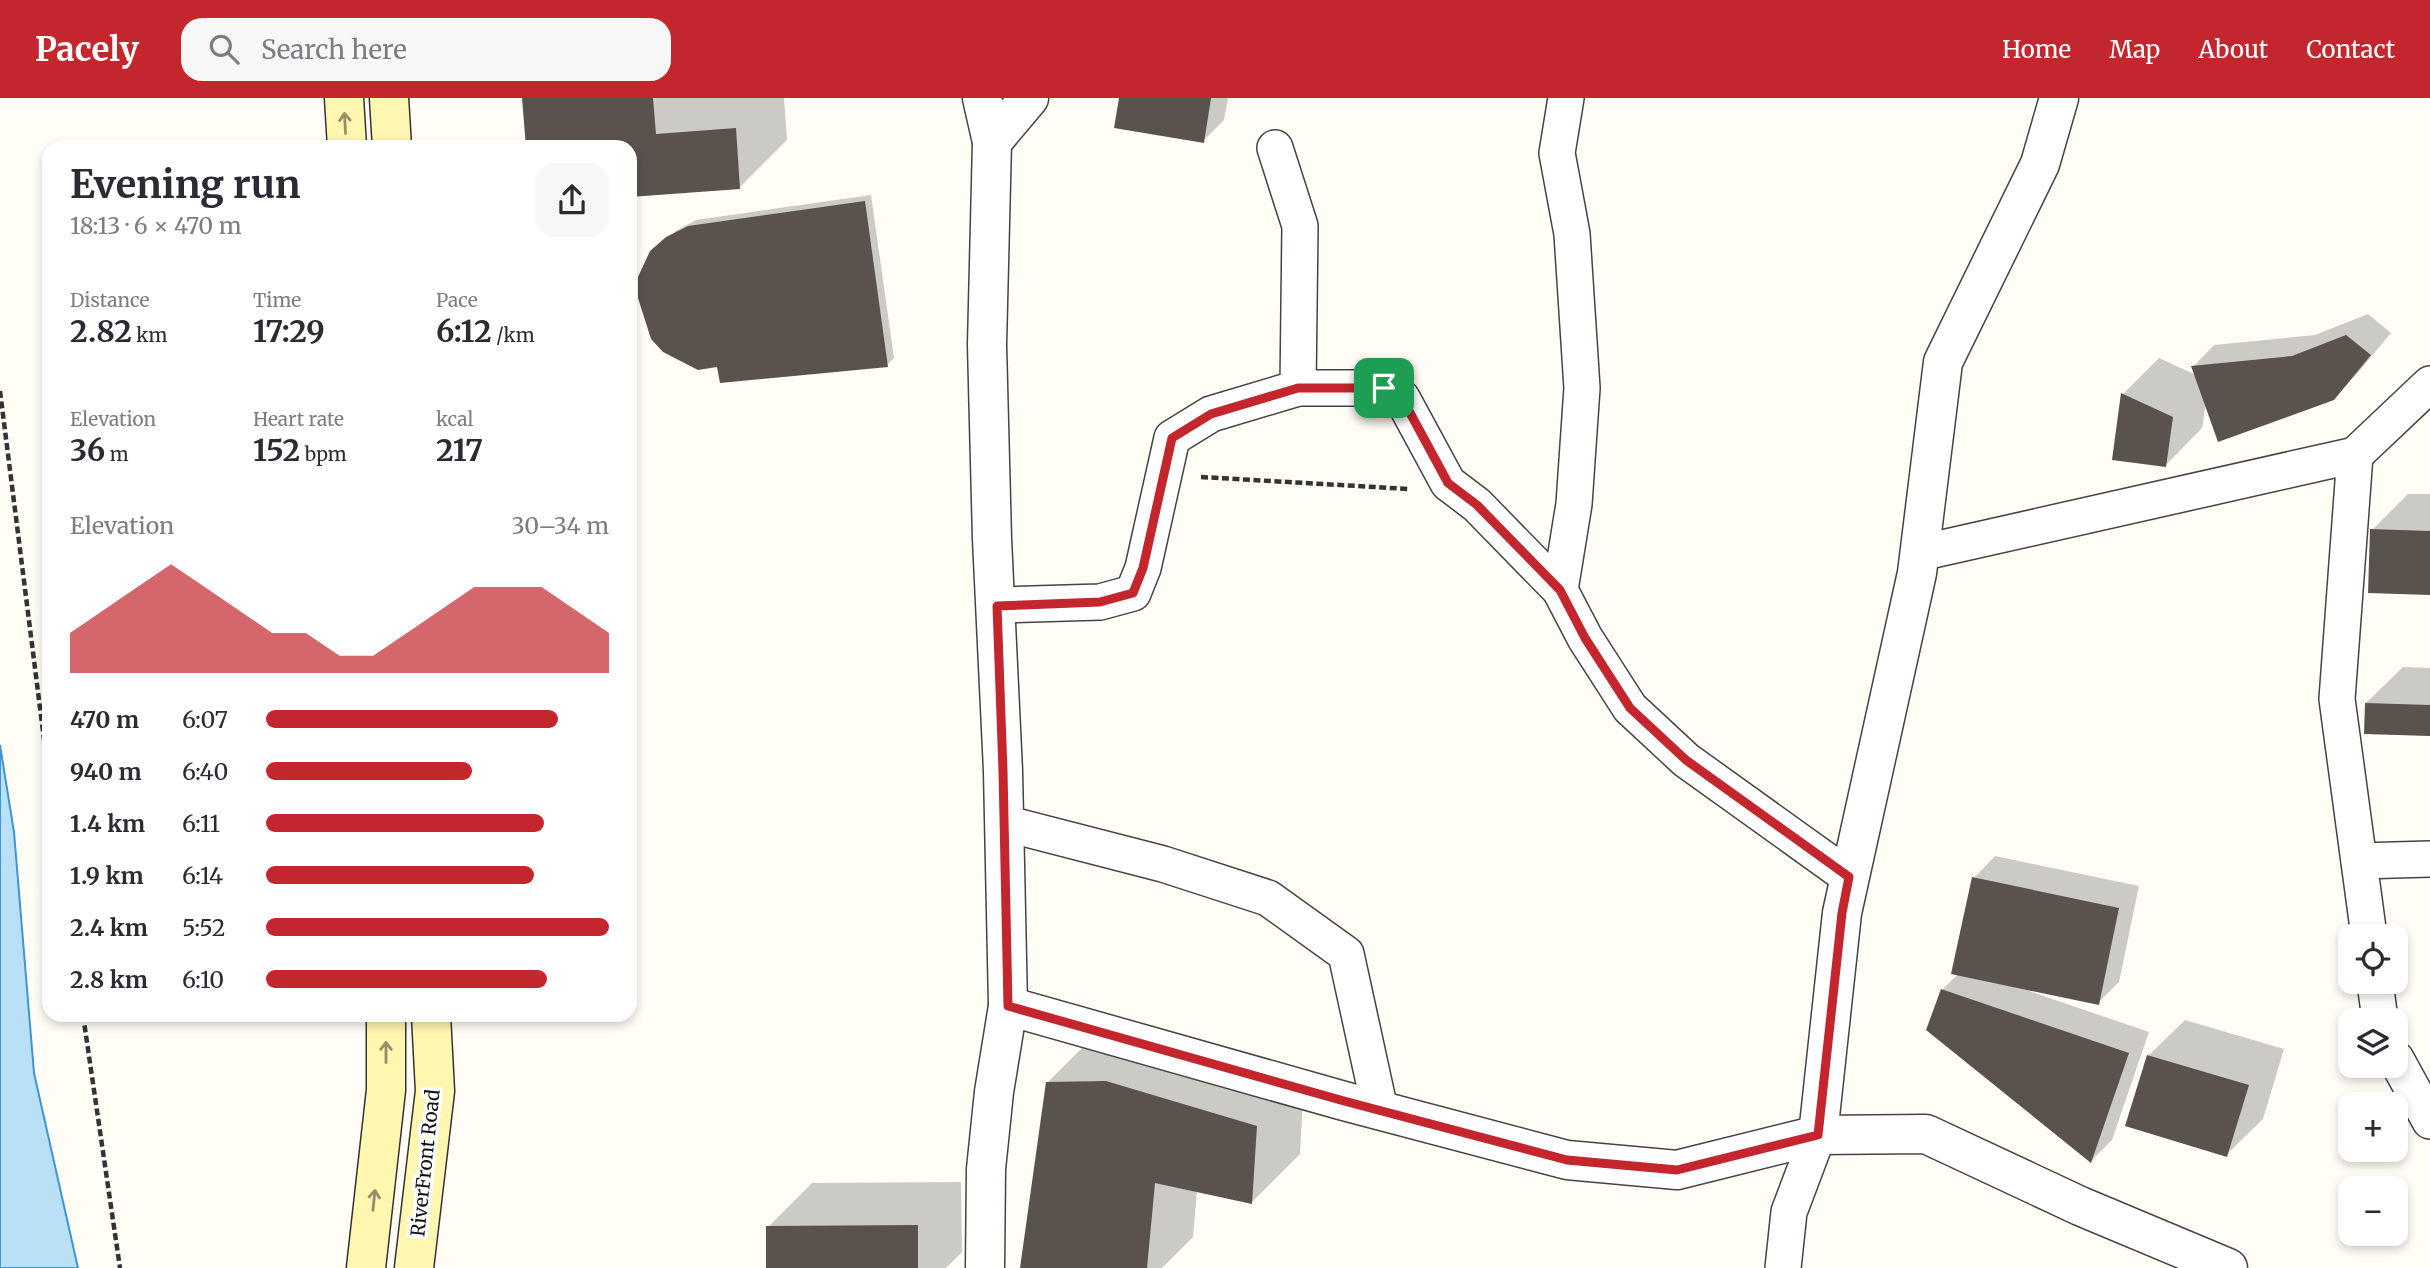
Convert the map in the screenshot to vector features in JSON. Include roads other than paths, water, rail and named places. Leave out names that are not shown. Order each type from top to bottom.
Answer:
[{"type":"main road","points":[[344,98],[347,140]]},
{"type":"main road","points":[[390,98],[392,140]]},
{"type":"main road","points":[[366,1268],[386,1090],[386,1022]]},
{"type":"main road","name":"RiverFront Road","points":[[414,1268],[435,1091],[431,1022]]},
{"type":"street","points":[[982,98],[992,142],[987,345],[1008,1006],[994,1092],[986,1169],[985,1268]]},
{"type":"street","points":[[992,142],[1028,98]]},
{"type":"street","points":[[1560,590],[1574,504],[1582,388],[1572,234],[1557,153],[1566,98]]},
{"type":"street","points":[[1783,1268],[1789,1212],[1818,1135],[1842,913],[1920,553],[1943,362],[2039,164],[2059,98]]},
{"type":"street","points":[[1275,148],[1300,226],[1298,388]]},
{"type":"street","points":[[1920,553],[2355,455],[2430,384]]},
{"type":"street","points":[[997,606],[1100,602],[1133,593],[1143,568],[1172,438],[1211,414],[1298,388],[1384,388],[1402,398],[1448,483],[1477,505],[1560,590],[1585,638],[1630,708],[1686,760],[1849,877]]},
{"type":"street","points":[[2355,455],[2337,699],[2367,924]]},
{"type":"street","points":[[1004,823],[1163,864],[1268,898],[1346,954],[1380,1110]]},
{"type":"street","points":[[2359,861],[2430,859]]},
{"type":"street","points":[[1008,1006],[1567,1160],[1677,1170],[1818,1135],[1926,1134],[2208,1264]]},
{"type":"street","points":[[2406,1078],[2430,1121]]},
{"type":"water","points":[[0,745],[14,832],[34,1073],[78,1268],[0,1268]]}]
